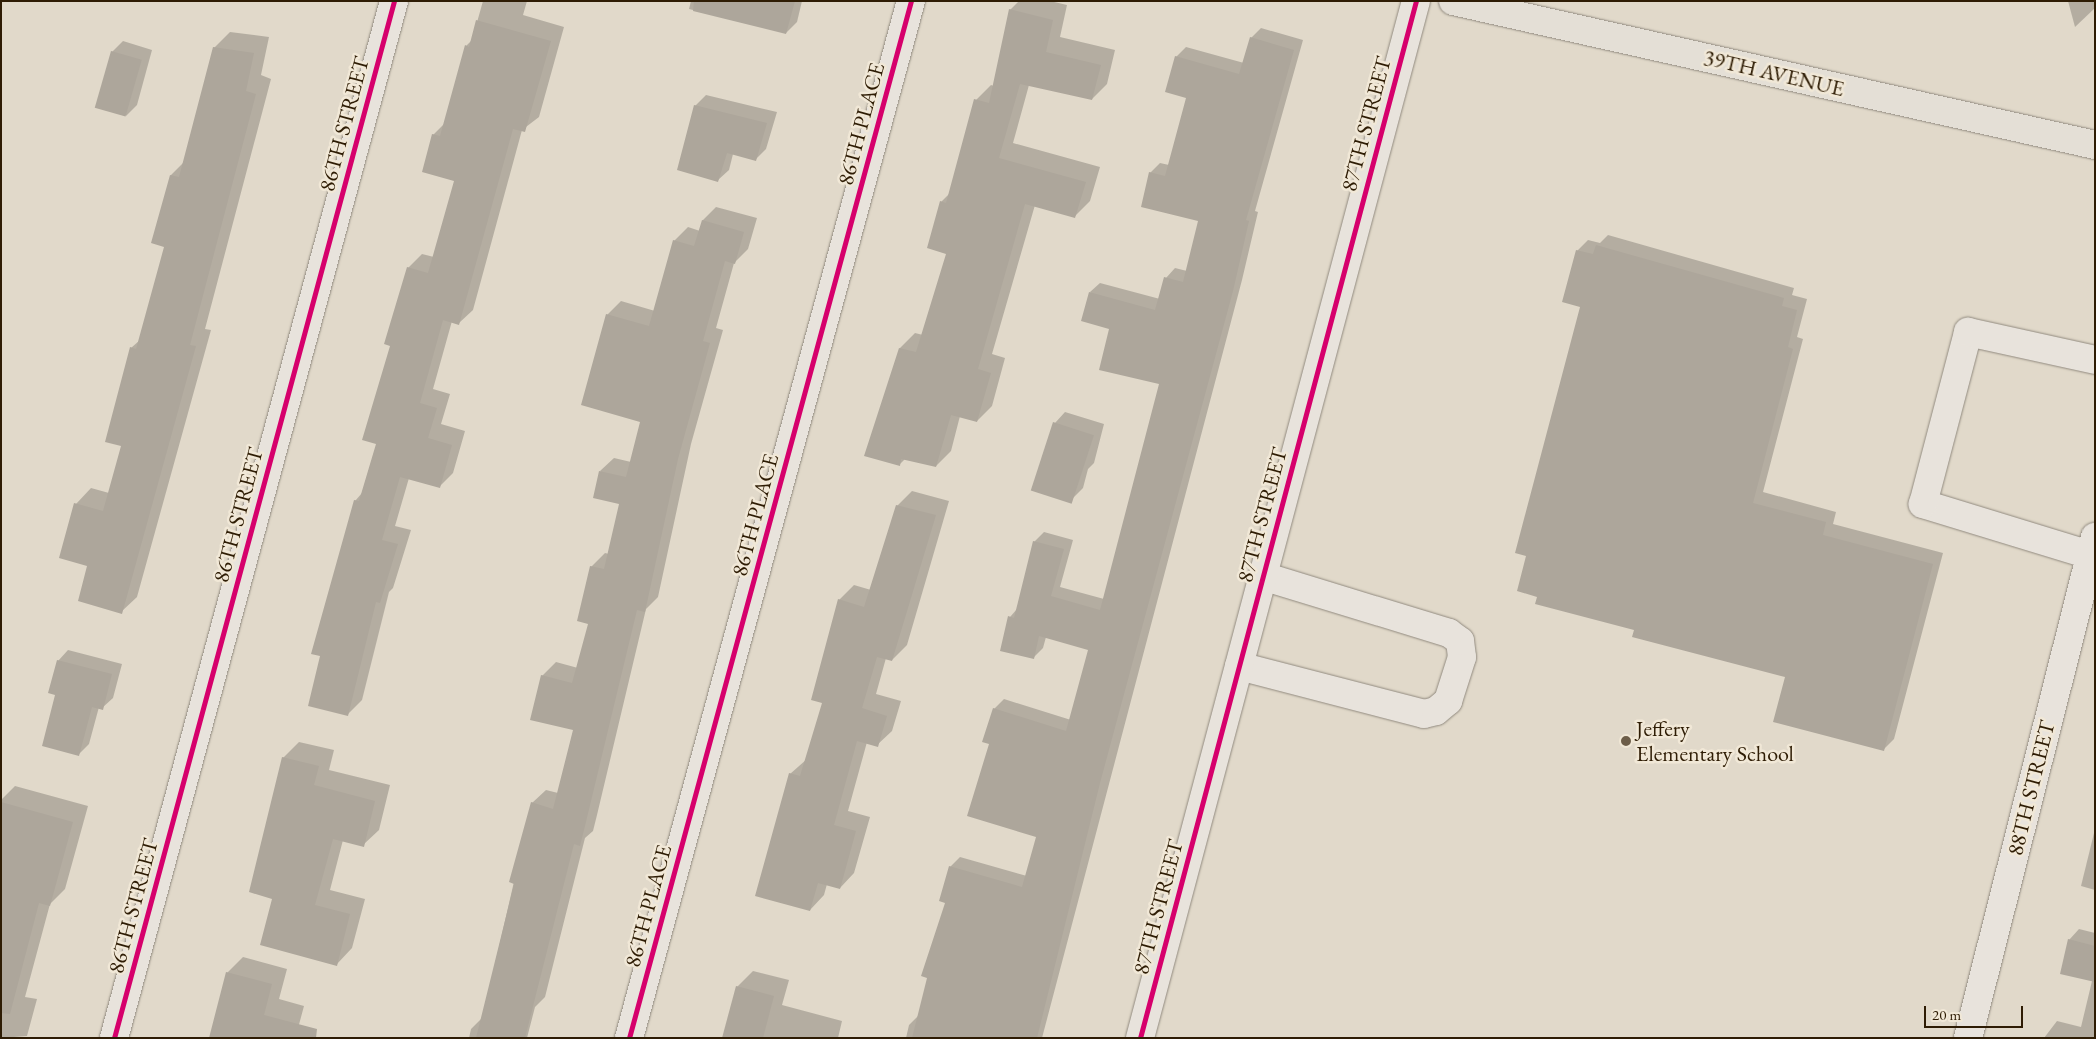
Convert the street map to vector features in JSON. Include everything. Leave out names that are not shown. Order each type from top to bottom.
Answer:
[{"type":"main road","name":"39TH AVENUE","points":[[1453,1],[2095,144]]},
{"type":"street","name":"86TH STREET","points":[[114,1038],[394,1]]},
{"type":"street","name":"86TH PLACE","points":[[629,1038],[911,1]]},
{"type":"street","name":"87TH STREET","points":[[1140,1038],[1416,1]]},
{"type":"street","points":[[2093,546],[1923,504],[1968,332],[2095,360]]},
{"type":"street","name":"88TH STREET","points":[[1968,1038],[2093,546]]},
{"type":"street","points":[[1239,666],[1424,714],[1436,711],[1448,701],[1462,657],[1460,641],[1449,632],[1263,576]]},
{"type":"building","points":[[694,1],[795,1],[786,34],[693,11]]},
{"type":"building","points":[[1009,9],[1053,20],[1046,52],[1101,65],[1092,100],[1020,84],[999,158],[1086,182],[1075,218],[1025,204],[978,369],[991,373],[977,422],[951,415],[936,467],[901,459],[900,466],[864,456],[899,348],[916,352],[946,254],[927,248],[940,201],[946,203],[974,99],[989,103]]},
{"type":"building","points":[[476,20],[551,41],[525,132],[513,129],[459,325],[443,320],[420,403],[437,408],[428,438],[452,445],[440,488],[400,477],[382,540],[398,544],[380,603],[376,602],[348,716],[308,706],[320,656],[311,654],[354,500],[359,501],[376,444],[362,440],[390,346],[384,344],[407,267],[428,273],[454,181],[422,172],[432,134],[440,136],[465,45],[469,47]]},
{"type":"building","points":[[1250,37],[1294,50],[1246,220],[1249,221],[1233,291],[1100,783],[1037,1038],[912,1038],[927,978],[921,976],[945,903],[939,901],[949,866],[1022,887],[1036,837],[967,816],[989,744],[982,742],[993,708],[1066,731],[1088,650],[1039,636],[1034,659],[1000,651],[1008,616],[1014,618],[1033,541],[1064,549],[1051,596],[1100,610],[1159,384],[1099,370],[1109,329],[1081,321],[1089,292],[1155,310],[1164,277],[1183,282],[1198,221],[1141,207],[1149,172],[1165,176],[1186,98],[1165,92],[1175,56],[1239,74]]},
{"type":"building","points":[[213,47],[254,53],[246,91],[256,94],[190,345],[196,346],[122,614],[78,601],[87,566],[59,558],[74,503],[103,511],[121,446],[105,442],[130,347],[136,349],[164,247],[151,243],[170,175],[179,177]]},
{"type":"building","points":[[111,51],[142,60],[125,117],[95,108]]},
{"type":"building","points":[[694,105],[767,123],[756,161],[727,153],[718,182],[677,170]]},
{"type":"building","points":[[702,220],[744,232],[735,264],[725,261],[703,341],[710,343],[678,459],[645,612],[637,610],[580,846],[574,844],[525,1038],[476,1038],[514,884],[509,882],[531,802],[553,809],[573,730],[530,720],[541,675],[572,683],[588,624],[577,621],[590,566],[604,569],[619,504],[593,498],[599,471],[626,477],[640,422],[581,405],[606,314],[649,326],[673,240],[694,246]]},
{"type":"building","points":[[1596,245],[1784,298],[1782,306],[1797,310],[1788,347],[1793,349],[1753,503],[1826,522],[1823,535],[1933,564],[1884,751],[1773,722],[1785,677],[1632,637],[1634,630],[1535,604],[1537,597],[1517,591],[1526,556],[1515,553],[1580,307],[1562,302],[1576,250],[1593,254]]},
{"type":"building","points":[[1053,422],[1094,435],[1072,504],[1031,490]]},
{"type":"building","points":[[896,505],[936,515],[892,661],[877,657],[862,708],[887,716],[878,747],[857,741],[834,825],[856,831],[840,889],[818,883],[810,911],[755,896],[789,773],[800,776],[822,703],[811,700],[838,599],[864,607]]},
{"type":"building","points":[[57,660],[112,674],[103,710],[92,707],[79,756],[42,746],[55,695],[48,693]]},
{"type":"building","points":[[282,757],[319,766],[314,785],[375,801],[364,847],[333,839],[315,905],[350,914],[337,966],[260,945],[272,899],[249,892]]},
{"type":"building","points":[[1,802],[73,822],[50,906],[39,903],[10,1014],[1,1013]]},
{"type":"building","points":[[2068,939],[2095,946],[2095,982],[2060,974]]},
{"type":"building","points":[[226,972],[272,984],[264,1015],[317,1029],[316,1038],[209,1038]]},
{"type":"building","points":[[736,986],[774,996],[763,1038],[722,1038]]},
{"type":"cycle path","points":[[114,1038],[394,1]]},
{"type":"cycle path","points":[[629,1038],[911,1]]},
{"type":"cycle path","points":[[1140,1038],[1416,1]]},
{"type":"place","name":"Jeffery Elementary School","points":[[1626,741]]}]
